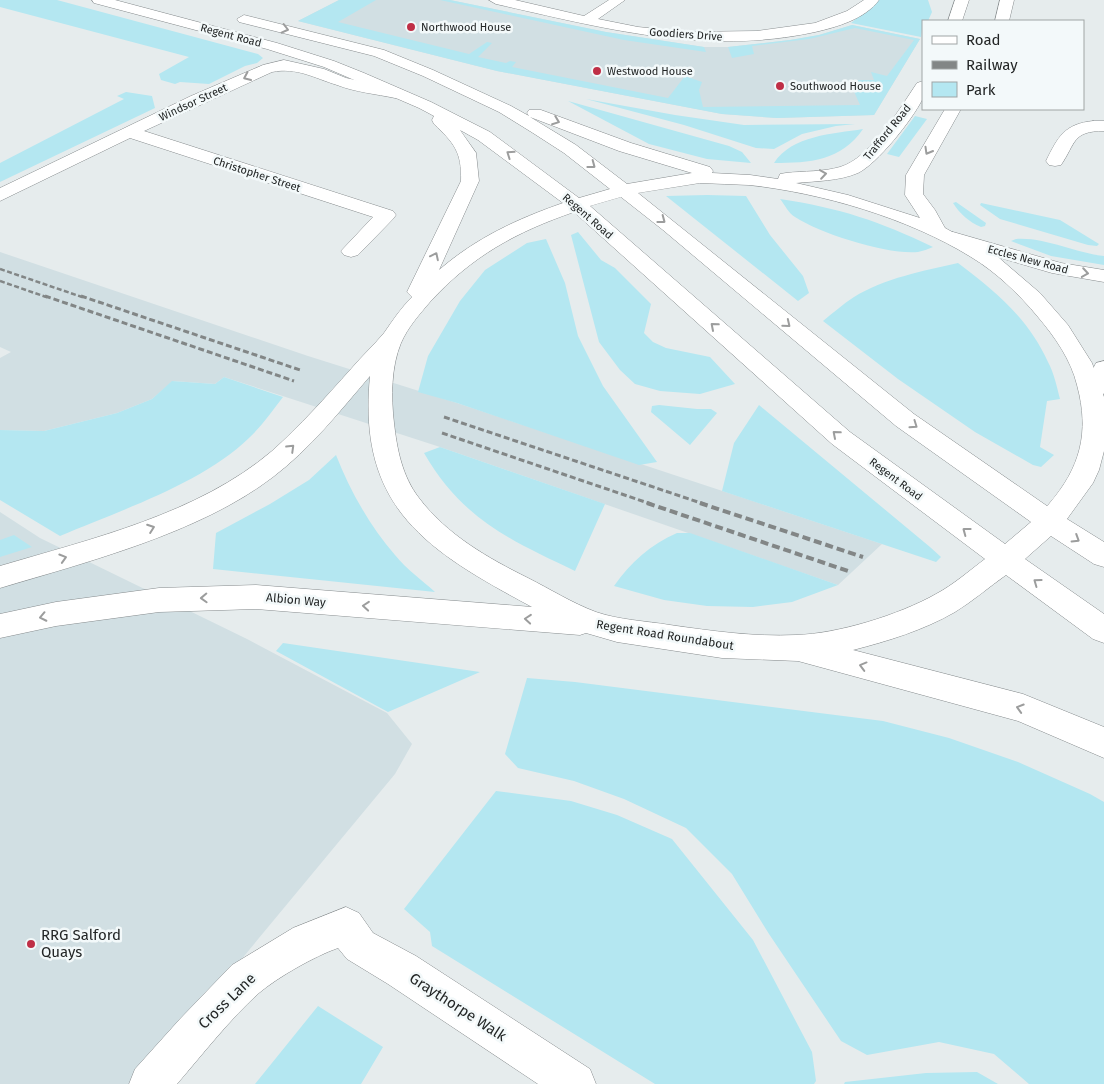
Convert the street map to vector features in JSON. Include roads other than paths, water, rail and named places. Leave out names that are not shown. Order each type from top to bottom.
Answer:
[{"type":"main road","points":[[139,0],[157,7],[257,32],[272,46]]},
{"type":"main road","name":"Goodiers Drive","points":[[496,0],[631,29],[685,36],[754,36],[791,32],[826,24],[851,15],[872,0]]},
{"type":"main road","points":[[587,20],[618,0]]},
{"type":"main road","points":[[955,20],[962,0]]},
{"type":"main road","points":[[1002,20],[1007,0]]},
{"type":"main road","name":"Regent Road","points":[[111,1],[272,46],[328,64],[425,105],[484,136],[531,168],[577,205],[841,438],[1104,630]]},
{"type":"main road","name":"Regent Road","points":[[227,14],[379,53],[428,72],[505,108],[540,129],[570,149],[670,226],[743,288],[906,420],[1049,521],[1104,556]]},
{"type":"main road","name":"Windsor Street","points":[[0,194],[197,99],[268,68],[284,65],[319,72],[342,82],[395,93]]},
{"type":"main road","points":[[428,72],[625,147],[686,167],[749,180]]},
{"type":"main road","name":"Trafford Road","points":[[749,180],[825,175],[853,169],[870,157],[922,87]]},
{"type":"main road","points":[[406,316],[467,190],[471,168],[464,143],[425,105]]},
{"type":"main road","points":[[945,235],[914,196],[915,175],[952,110]]},
{"type":"main road","points":[[1055,160],[1067,136],[1072,132],[1088,126],[1104,126]]},
{"type":"main road","name":"Christopher Street","points":[[128,132],[386,215],[352,251]]},
{"type":"main road","name":"Regent Road Roundabout","points":[[700,178],[749,180],[828,196],[871,207],[945,235],[1002,269],[1042,306],[1079,358],[1098,410],[1087,469],[1079,487],[1049,521],[1006,560],[944,604],[883,630],[798,648],[723,646],[594,624],[480,568],[438,537],[415,513],[398,489],[387,463],[381,438],[380,382],[392,337],[406,316],[447,272],[493,239],[524,224],[623,191],[648,183],[700,178]]},
{"type":"main road","name":"Eccles New Road","points":[[945,235],[1059,269],[1104,276]]},
{"type":"main road","points":[[0,577],[105,545],[193,513],[250,481],[280,458],[301,438],[392,337]]},
{"type":"main road","points":[[1098,410],[1104,368]]},
{"type":"main road","name":"Albion Way","points":[[0,626],[56,614],[159,600],[256,597],[594,624]]},
{"type":"main road","points":[[798,648],[1023,708],[1104,743]]},
{"type":"main road","name":"Cross Lane","points":[[150,1084],[194,1033],[246,979],[306,941],[346,926]]},
{"type":"main road","name":"Graythorpe Walk","points":[[346,926],[360,946],[402,970],[575,1084]]},
{"type":"railway","points":[[0,269],[85,298]]},
{"type":"railway","points":[[0,281],[49,298]]},
{"type":"railway","points":[[45,296],[294,381]]},
{"type":"railway","points":[[81,296],[300,370]]},
{"type":"railway","points":[[444,417],[704,504]]},
{"type":"railway","points":[[442,433],[651,504]]},
{"type":"railway","points":[[647,503],[848,571]]},
{"type":"railway","points":[[700,503],[863,557]]},
{"type":"place","name":"Northwood House","points":[[411,27]]},
{"type":"place","name":"Westwood House","points":[[597,71]]},
{"type":"place","name":"Southwood House","points":[[780,86]]},
{"type":"place","name":"RRG Salford Quays","points":[[31,944]]}]
